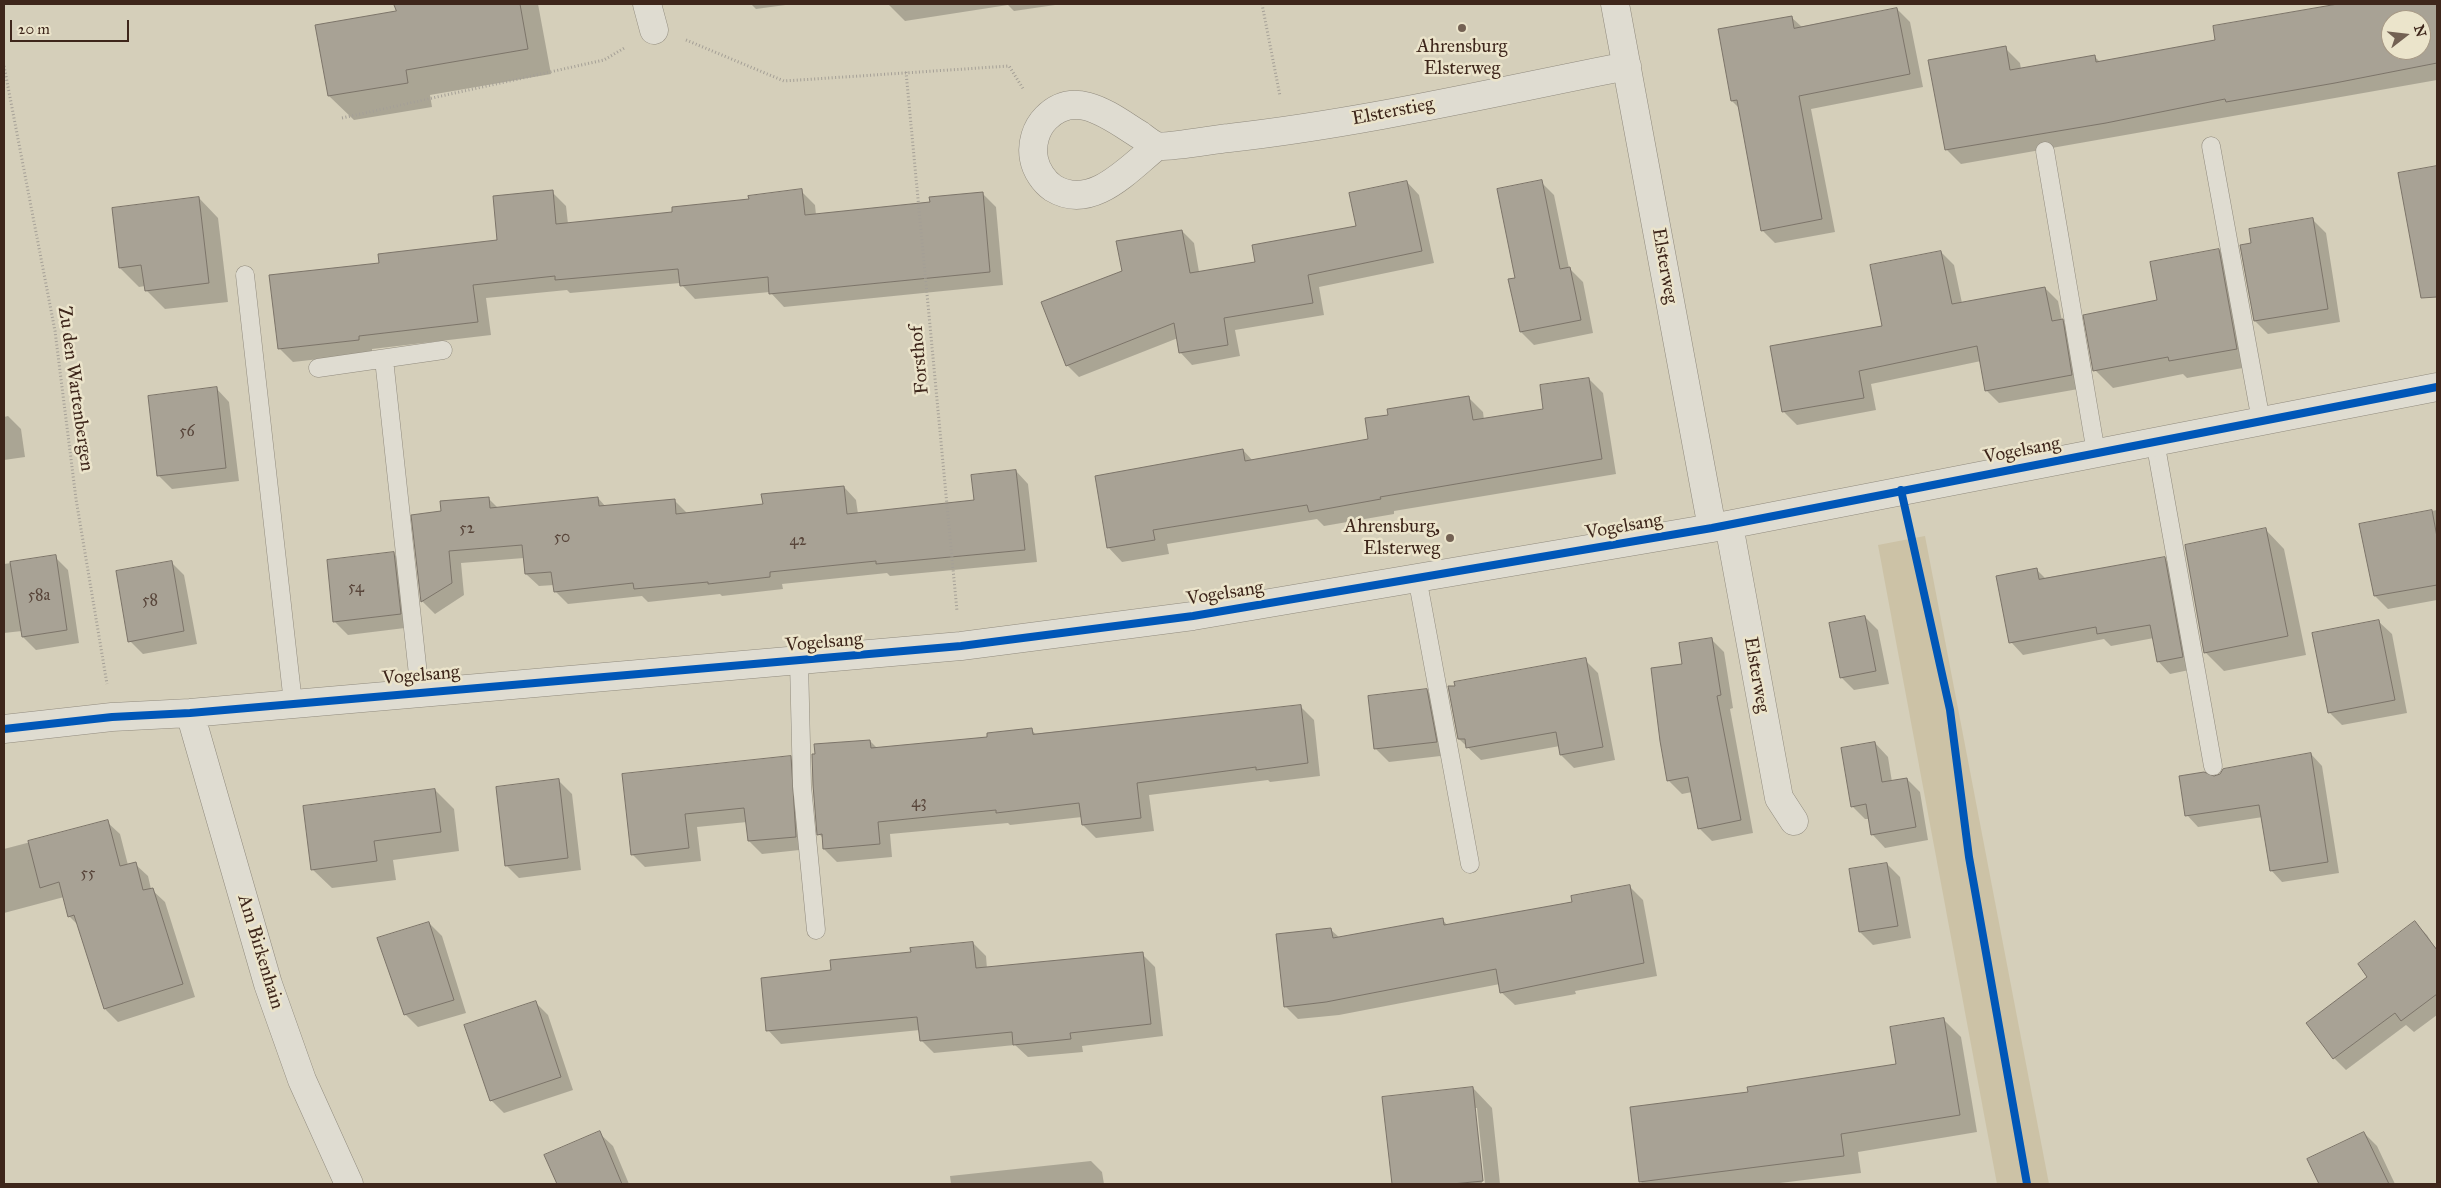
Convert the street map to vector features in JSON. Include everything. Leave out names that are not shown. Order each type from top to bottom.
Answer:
[{"type":"street","points":[[647,4],[654,30]]},
{"type":"street","name":"Elsterweg","points":[[1616,4],[1721,527],[1779,798],[1794,821]]},
{"type":"street","name":"Elsterstieg","points":[[1157,146],[1286,131],[1627,66]]},
{"type":"street","points":[[1067,106],[1093,106],[1157,146],[1101,190],[1086,195],[1062,193],[1051,186],[1037,170],[1033,147],[1040,125],[1047,116],[1067,106]]},
{"type":"street","name":"Vogelsang","points":[[4,729],[112,717],[190,713],[420,692],[800,662],[961,646],[1193,616],[1721,527],[2437,386]]},
{"type":"street","name":"Am Birkenhain","points":[[190,713],[268,984],[302,1080],[349,1184]]},
{"type":"lane","points":[[2211,146],[2261,421]]},
{"type":"lane","points":[[2045,151],[2096,453]]},
{"type":"lane","points":[[246,275],[293,703]]},
{"type":"lane","points":[[318,368],[443,350]]},
{"type":"lane","points":[[384,359],[420,692]]},
{"type":"lane","points":[[2155,441],[2213,766]]},
{"type":"lane","points":[[1417,577],[1470,864]]},
{"type":"lane","points":[[800,662],[802,786],[816,930]]},
{"type":"path","points":[[1262,4],[1286,131]]},
{"type":"path","points":[[342,118],[604,60],[654,30],[706,47],[784,81],[1010,66],[1025,92],[1040,125]]},
{"type":"shaded area","points":[[1925,536],[2049,1184],[1997,1184],[1878,545]]},
{"type":"building","points":[[394,4],[520,4],[528,49],[406,70],[408,83],[328,96],[315,25],[396,11]]},
{"type":"building","points":[[2338,4],[2437,4],[2437,63],[2335,83],[2226,102],[2225,99],[2106,123],[1945,150],[1928,60],[2006,46],[2010,70],[2095,55],[2096,62],[2215,40],[2213,26]]},
{"type":"building","points":[[1897,8],[1910,74],[1799,96],[1822,219],[1761,231],[1737,100],[1731,101],[1718,29],[1792,16],[1794,28]]},
{"type":"building","points":[[2437,166],[2437,297],[2421,298],[2398,173]]},
{"type":"building","points":[[1542,180],[1560,269],[1570,267],[1581,320],[1520,332],[1508,279],[1515,278],[1497,189]]},
{"type":"building","points":[[1407,181],[1422,251],[1308,275],[1313,303],[1224,318],[1228,345],[1179,353],[1174,323],[1066,366],[1041,302],[1122,271],[1116,241],[1182,230],[1190,273],[1255,262],[1252,245],[1356,226],[1349,193]]},
{"type":"building","points":[[802,189],[805,215],[930,202],[929,197],[983,192],[990,272],[769,294],[768,277],[680,286],[678,269],[555,280],[555,276],[473,285],[478,322],[359,336],[359,340],[278,349],[269,275],[379,263],[378,254],[497,240],[493,196],[553,190],[556,224],[672,212],[672,207],[749,199],[748,196]]},
{"type":"building","points":[[199,197],[209,283],[145,291],[141,265],[119,268],[112,208]]},
{"type":"building","points":[[2313,218],[2328,309],[2254,321],[2240,245],[2251,243],[2249,229]]},
{"type":"building","points":[[2219,249],[2237,349],[2169,361],[2168,357],[2093,371],[2083,315],[2157,300],[2150,262]]},
{"type":"building","points":[[1941,251],[1952,304],[2045,287],[2052,321],[2063,319],[2072,375],[1985,391],[1977,346],[1859,371],[1864,398],[1782,412],[1770,346],[1882,326],[1870,265]]},
{"type":"building","points":[[1589,378],[1602,459],[1380,497],[1381,499],[1309,512],[1307,505],[1153,530],[1155,540],[1107,548],[1095,476],[1243,449],[1245,461],[1368,439],[1365,418],[1388,415],[1387,409],[1469,396],[1473,420],[1543,409],[1540,385]]},
{"type":"building","points":[[217,387],[226,468],[157,476],[148,396]]},
{"type":"building","points":[[1016,470],[1025,550],[876,564],[876,561],[770,572],[770,577],[708,584],[708,582],[634,589],[633,583],[554,592],[551,572],[525,574],[522,545],[449,551],[452,583],[421,602],[411,515],[441,511],[440,501],[489,497],[490,508],[598,497],[599,506],[675,499],[676,514],[763,504],[761,494],[844,486],[847,514],[974,500],[971,475]]},
{"type":"building","points":[[2432,510],[2437,537],[2437,585],[2374,596],[2359,524]]},
{"type":"building","points":[[2266,528],[2288,636],[2204,653],[2185,545]]},
{"type":"building","points":[[394,552],[401,614],[333,622],[327,560]]},
{"type":"building","points":[[56,555],[67,630],[22,637],[10,562]]},
{"type":"building","points":[[2165,557],[2183,657],[2157,662],[2150,625],[2097,634],[2096,627],[2009,643],[1996,576],[2037,568],[2039,579]]},
{"type":"building","points":[[172,561],[184,631],[128,642],[116,571]]},
{"type":"building","points":[[1865,616],[1876,671],[1840,678],[1829,623]]},
{"type":"building","points":[[2379,620],[2395,700],[2328,713],[2312,633]]},
{"type":"building","points":[[1712,638],[1721,695],[1717,696],[1741,820],[1698,829],[1688,777],[1667,781],[1651,668],[1682,664],[1679,643]]},
{"type":"building","points":[[1586,658],[1603,747],[1560,755],[1556,732],[1466,748],[1465,739],[1458,739],[1448,686],[1455,686],[1454,682]]},
{"type":"building","points":[[1427,689],[1437,742],[1374,749],[1368,696]]},
{"type":"building","points":[[1301,705],[1308,763],[1256,770],[1256,767],[1137,783],[1141,818],[1082,825],[1079,803],[996,813],[996,810],[878,822],[880,844],[823,849],[822,834],[817,835],[813,785],[812,754],[815,754],[814,744],[870,740],[871,748],[987,737],[987,733],[1032,728],[1033,734]]},
{"type":"building","points":[[1875,742],[1882,782],[1907,778],[1916,827],[1871,835],[1866,804],[1851,807],[1841,748]]},
{"type":"building","points":[[2311,753],[2328,862],[2270,871],[2259,805],[2185,816],[2179,776],[2204,772],[2214,776],[2220,774],[2223,769]]},
{"type":"building","points":[[791,756],[796,837],[748,841],[744,808],[685,814],[689,848],[631,855],[622,774]]},
{"type":"building","points":[[559,779],[568,858],[505,866],[496,787]]},
{"type":"building","points":[[435,789],[441,832],[374,841],[377,861],[311,870],[303,806]]},
{"type":"building","points":[[108,820],[120,866],[136,862],[143,890],[153,888],[183,984],[104,1009],[74,915],[68,917],[59,882],[40,888],[28,841]]},
{"type":"building","points":[[1887,863],[1898,926],[1859,932],[1849,869]]},
{"type":"building","points":[[1630,885],[1644,963],[1500,993],[1496,969],[1326,1002],[1284,1007],[1276,934],[1331,928],[1333,938],[1443,918],[1444,925],[1572,902],[1571,896]]},
{"type":"building","points":[[2415,921],[2437,950],[2437,994],[2401,1021],[2395,1013],[2333,1059],[2306,1023],[2367,977],[2358,964]]},
{"type":"building","points":[[429,922],[454,1000],[404,1015],[377,938]]},
{"type":"building","points":[[973,942],[976,968],[1143,952],[1151,1024],[1070,1033],[1071,1039],[1013,1045],[1012,1032],[920,1041],[917,1017],[766,1031],[761,978],[831,970],[830,960],[911,952],[910,948]]},
{"type":"building","points":[[536,1001],[561,1077],[490,1101],[464,1025]]},
{"type":"building","points":[[1944,1018],[1960,1115],[1841,1134],[1844,1156],[1639,1182],[1630,1107],[1748,1092],[1747,1087],[1896,1064],[1890,1027]]},
{"type":"building","points":[[1473,1087],[1483,1181],[1452,1184],[1392,1184],[1382,1097]]},
{"type":"building","points":[[600,1131],[622,1184],[557,1184],[544,1155]]},
{"type":"building","points":[[2364,1132],[2389,1184],[2319,1184],[2307,1159]]},
{"type":"cycle path","points":[[4,729],[112,717],[190,713],[961,646],[1193,616],[1712,528],[2437,387]]},
{"type":"cycle path","points":[[1901,490],[1950,710],[1969,857],[2027,1184]]},
{"type":"place","name":"Ahrensburg Elsterweg","points":[[1462,28]]},
{"type":"place","name":"Ahrensburg, Elsterweg","points":[[1450,538]]}]
